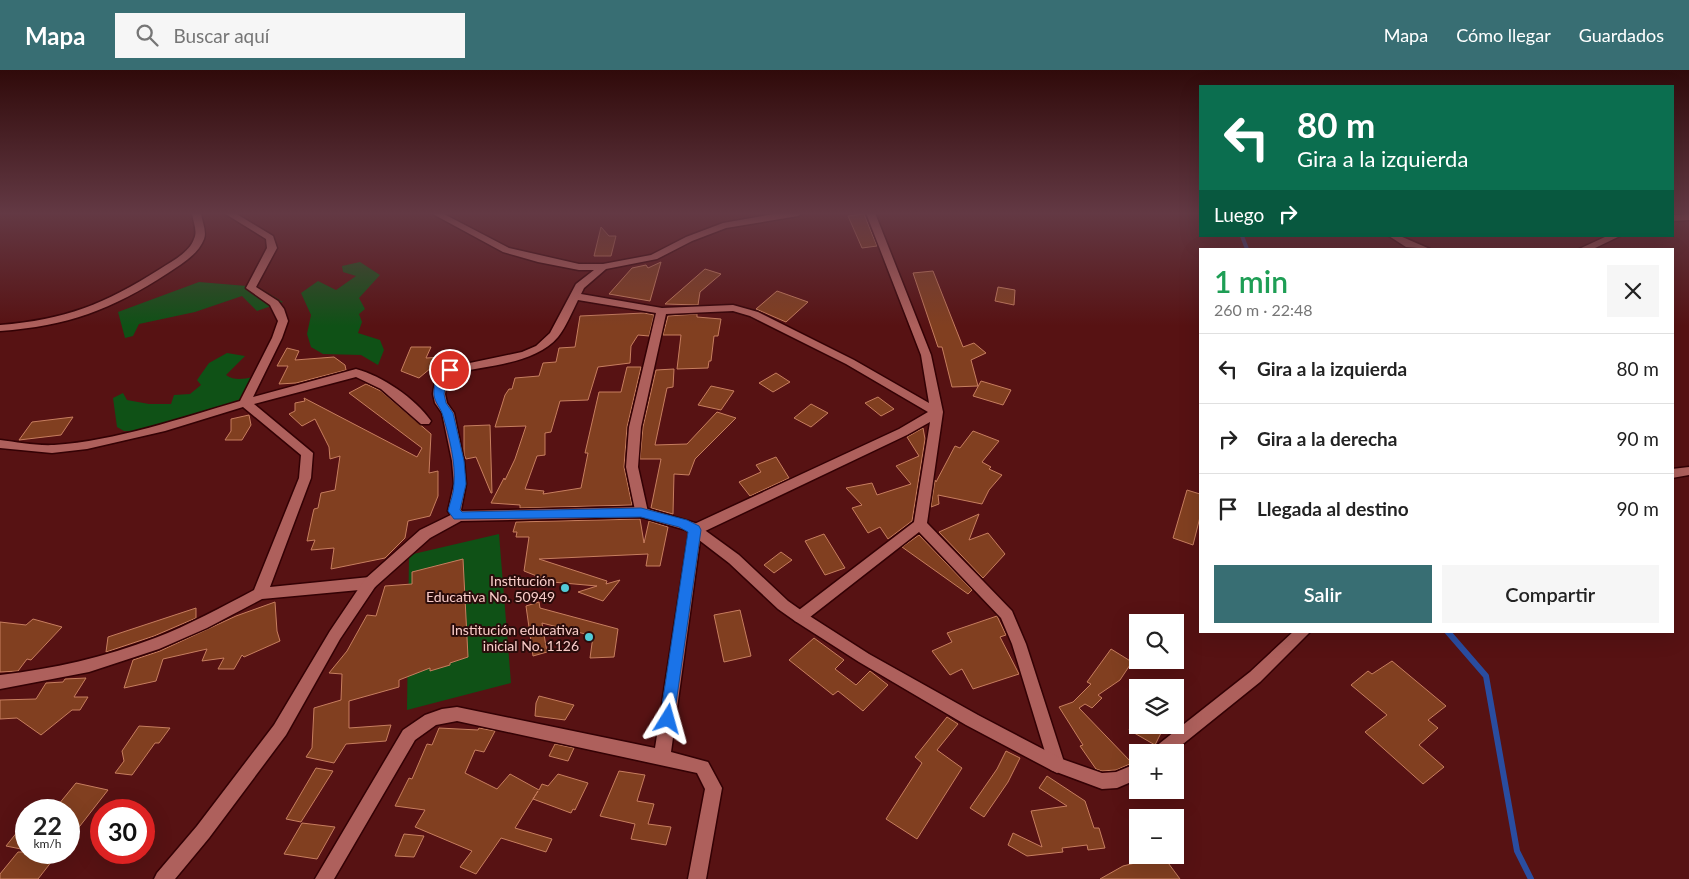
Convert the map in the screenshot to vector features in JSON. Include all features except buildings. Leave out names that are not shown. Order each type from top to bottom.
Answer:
[{"type":"street","points":[[0,328],[52,324],[107,306],[175,264],[190,251]]},
{"type":"street","points":[[245,403],[261,366],[277,338],[283,321],[279,309],[274,303],[251,288],[271,251]]},
{"type":"street","points":[[509,251],[579,267],[602,267],[654,257],[666,251]]},
{"type":"street","points":[[800,617],[920,524],[937,412],[926,355],[885,251]]},
{"type":"street","points":[[459,516],[454,511],[460,484],[458,461],[448,413],[441,403],[439,394],[440,381],[450,370],[524,355],[540,348],[554,334],[580,286],[602,267]]},
{"type":"street","points":[[574,296],[662,311],[733,308],[754,314],[850,362],[937,412]]},
{"type":"street","points":[[641,512],[632,466],[635,427],[662,311]]},
{"type":"street","points":[[0,444],[52,449],[87,445],[165,427],[356,373],[366,375],[390,391],[426,421]]},
{"type":"street","points":[[245,403],[307,453],[308,460],[305,478],[260,594]]},
{"type":"street","points":[[695,530],[903,432],[937,412]]},
{"type":"street","points":[[1674,474],[1689,471]]},
{"type":"street","points":[[163,879],[203,832],[280,730],[334,635],[370,583],[425,534],[459,516],[641,512],[682,523],[695,530],[734,559],[783,605],[800,617],[864,658],[972,720],[1057,765],[1102,780],[1117,780],[1129,775]]},
{"type":"street","points":[[920,524],[1007,615],[1020,644],[1057,765]]},
{"type":"street","points":[[662,757],[695,530]]},
{"type":"street","points":[[0,682],[89,666],[159,643],[202,624],[260,594],[370,583]]},
{"type":"street","points":[[1171,744],[1254,677],[1302,633]]},
{"type":"street","points":[[324,879],[410,735],[426,721],[442,715],[457,714],[702,767],[714,788],[697,879]]},
{"type":"green space","points":[[360,262],[380,275],[359,298],[365,309],[359,314],[362,322],[358,333],[380,340],[384,350],[378,365],[361,355],[323,354],[311,347],[307,334],[311,315],[301,293],[318,281],[336,290],[356,276],[343,272],[342,266]]},
{"type":"green space","points":[[199,282],[258,287],[283,302],[257,311],[242,296],[195,312],[139,324],[133,336],[125,338],[118,312]]},
{"type":"green space","points":[[227,353],[245,356],[226,375],[236,379],[253,377],[255,393],[228,405],[138,431],[124,431],[117,427],[113,398],[123,393],[127,400],[149,404],[171,404],[174,395],[190,394],[201,385],[197,380],[209,363]]},
{"type":"green space","points":[[499,534],[511,683],[407,710],[409,555]]},
{"type":"waterway","points":[[1449,633],[1486,676],[1517,851],[1531,879]]},
{"type":"place","name":"Institución Educativa No. 50949","points":[[565,588]]},
{"type":"place","name":"Institución educativa inicial No. 1126","points":[[589,637]]},
{"type":"route","points":[[450,370],[440,381],[439,394],[441,403],[448,413],[458,461],[460,484],[454,511],[459,516],[641,512],[682,523],[695,530],[668,719]]}]
